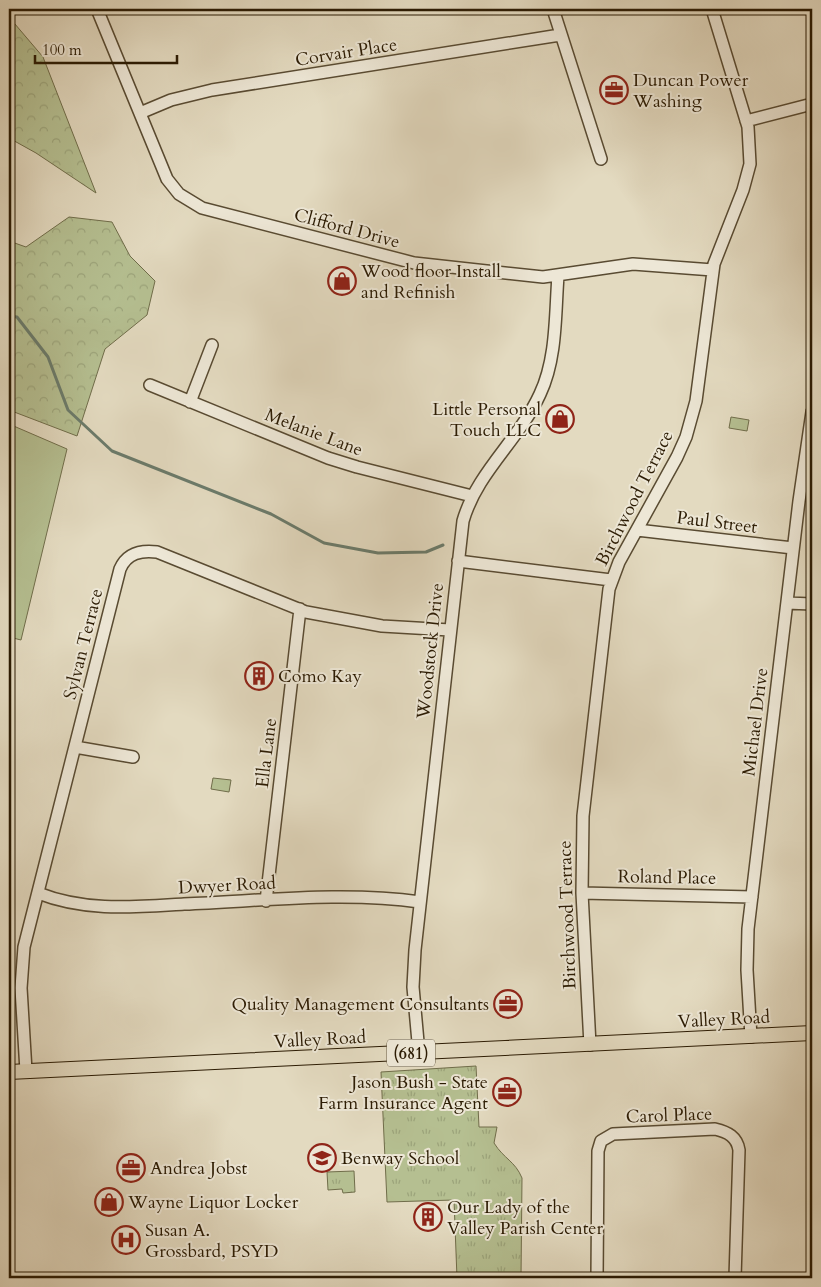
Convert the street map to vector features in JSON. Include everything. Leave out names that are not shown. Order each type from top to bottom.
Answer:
[{"type":"main road","name":"Valley Road","points":[[9,1072],[812,1033]]},
{"type":"street","name":"Clifford Drive","points":[[97,9],[171,185],[184,198],[202,208],[414,263],[543,277],[633,264],[713,270]]},
{"type":"street","points":[[552,9],[601,158]]},
{"type":"street","name":"Birchwood Terrace","points":[[590,1045],[582,893],[582,816],[611,580],[677,457],[691,422],[713,270],[720,246],[747,179],[751,148],[746,121],[712,9]]},
{"type":"street","name":"Corvair Place","points":[[140,113],[172,100],[212,90],[560,35]]},
{"type":"street","points":[[746,121],[812,104]]},
{"type":"street","name":"Woodstock Drive","points":[[419,1053],[413,968],[463,522],[472,496],[540,394],[550,365],[558,276]]},
{"type":"street","points":[[190,402],[212,345]]},
{"type":"street","name":"Melanie Lane","points":[[150,385],[328,458],[366,470],[472,496]]},
{"type":"street","name":"Michael Drive","points":[[751,1037],[746,954],[793,548],[812,412]]},
{"type":"street","name":"Paul Street","points":[[637,530],[793,548]]},
{"type":"street","name":"Sylvan Terrace","points":[[26,1071],[22,968],[24,947],[120,569],[126,559],[132,554],[140,552],[158,552],[300,609],[382,626],[450,630]]},
{"type":"street","points":[[458,561],[611,580]]},
{"type":"street","points":[[787,602],[812,604]]},
{"type":"street","name":"Ella Lane","points":[[266,901],[300,609]]},
{"type":"street","points":[[75,747],[133,757]]},
{"type":"street","name":"Dwyer Road","points":[[38,893],[64,902],[93,908],[370,897],[420,902]]},
{"type":"street","name":"Roland Place","points":[[582,893],[752,897]]},
{"type":"street","name":"Carol Place","points":[[596,1278],[598,1151],[601,1141],[613,1134],[715,1129],[728,1133],[734,1138],[740,1150],[735,1278]]},
{"type":"green space","points":[[9,17],[43,57],[96,193],[36,153],[9,138]]},
{"type":"green space","points":[[69,217],[112,222],[130,256],[155,281],[147,315],[105,349],[77,436],[9,410],[9,241],[26,247]]},
{"type":"green space","points":[[731,417],[749,420],[747,431],[729,428]]},
{"type":"green space","points":[[9,424],[67,449],[21,640],[9,637]]},
{"type":"green space","points":[[213,778],[231,780],[229,792],[211,789]]},
{"type":"green space","points":[[476,1066],[479,1127],[497,1127],[494,1143],[516,1168],[522,1178],[521,1278],[457,1278],[454,1200],[387,1202],[381,1072]]},
{"type":"green space","points":[[354,1171],[355,1192],[343,1193],[342,1189],[328,1190],[327,1172]]},
{"type":"waterway","points":[[9,316],[17,317],[48,357],[68,410],[112,451],[271,514],[324,543],[378,553],[426,552],[443,545]]},
{"type":"place","name":"Duncan Power Washing","points":[[614,90]]},
{"type":"place","name":"Wood floor Install and Refinish","points":[[342,281]]},
{"type":"place","name":"Little Personal Touch LLC","points":[[560,419]]},
{"type":"place","name":"Como Kay","points":[[259,676]]},
{"type":"place","name":"Quality Management Consultants","points":[[508,1004]]},
{"type":"place","name":"Jason Bush - State Farm Insurance Agent","points":[[507,1092]]},
{"type":"place","name":"Benway School","points":[[322,1158]]},
{"type":"place","name":"Andrea Jobst","points":[[131,1168]]},
{"type":"place","name":"Wayne Liquor Locker","points":[[109,1202]]},
{"type":"place","name":"Our Lady of the Valley Parish Center","points":[[428,1217]]},
{"type":"place","name":"Susan A. Grossbard, PSYD","points":[[126,1240]]}]
